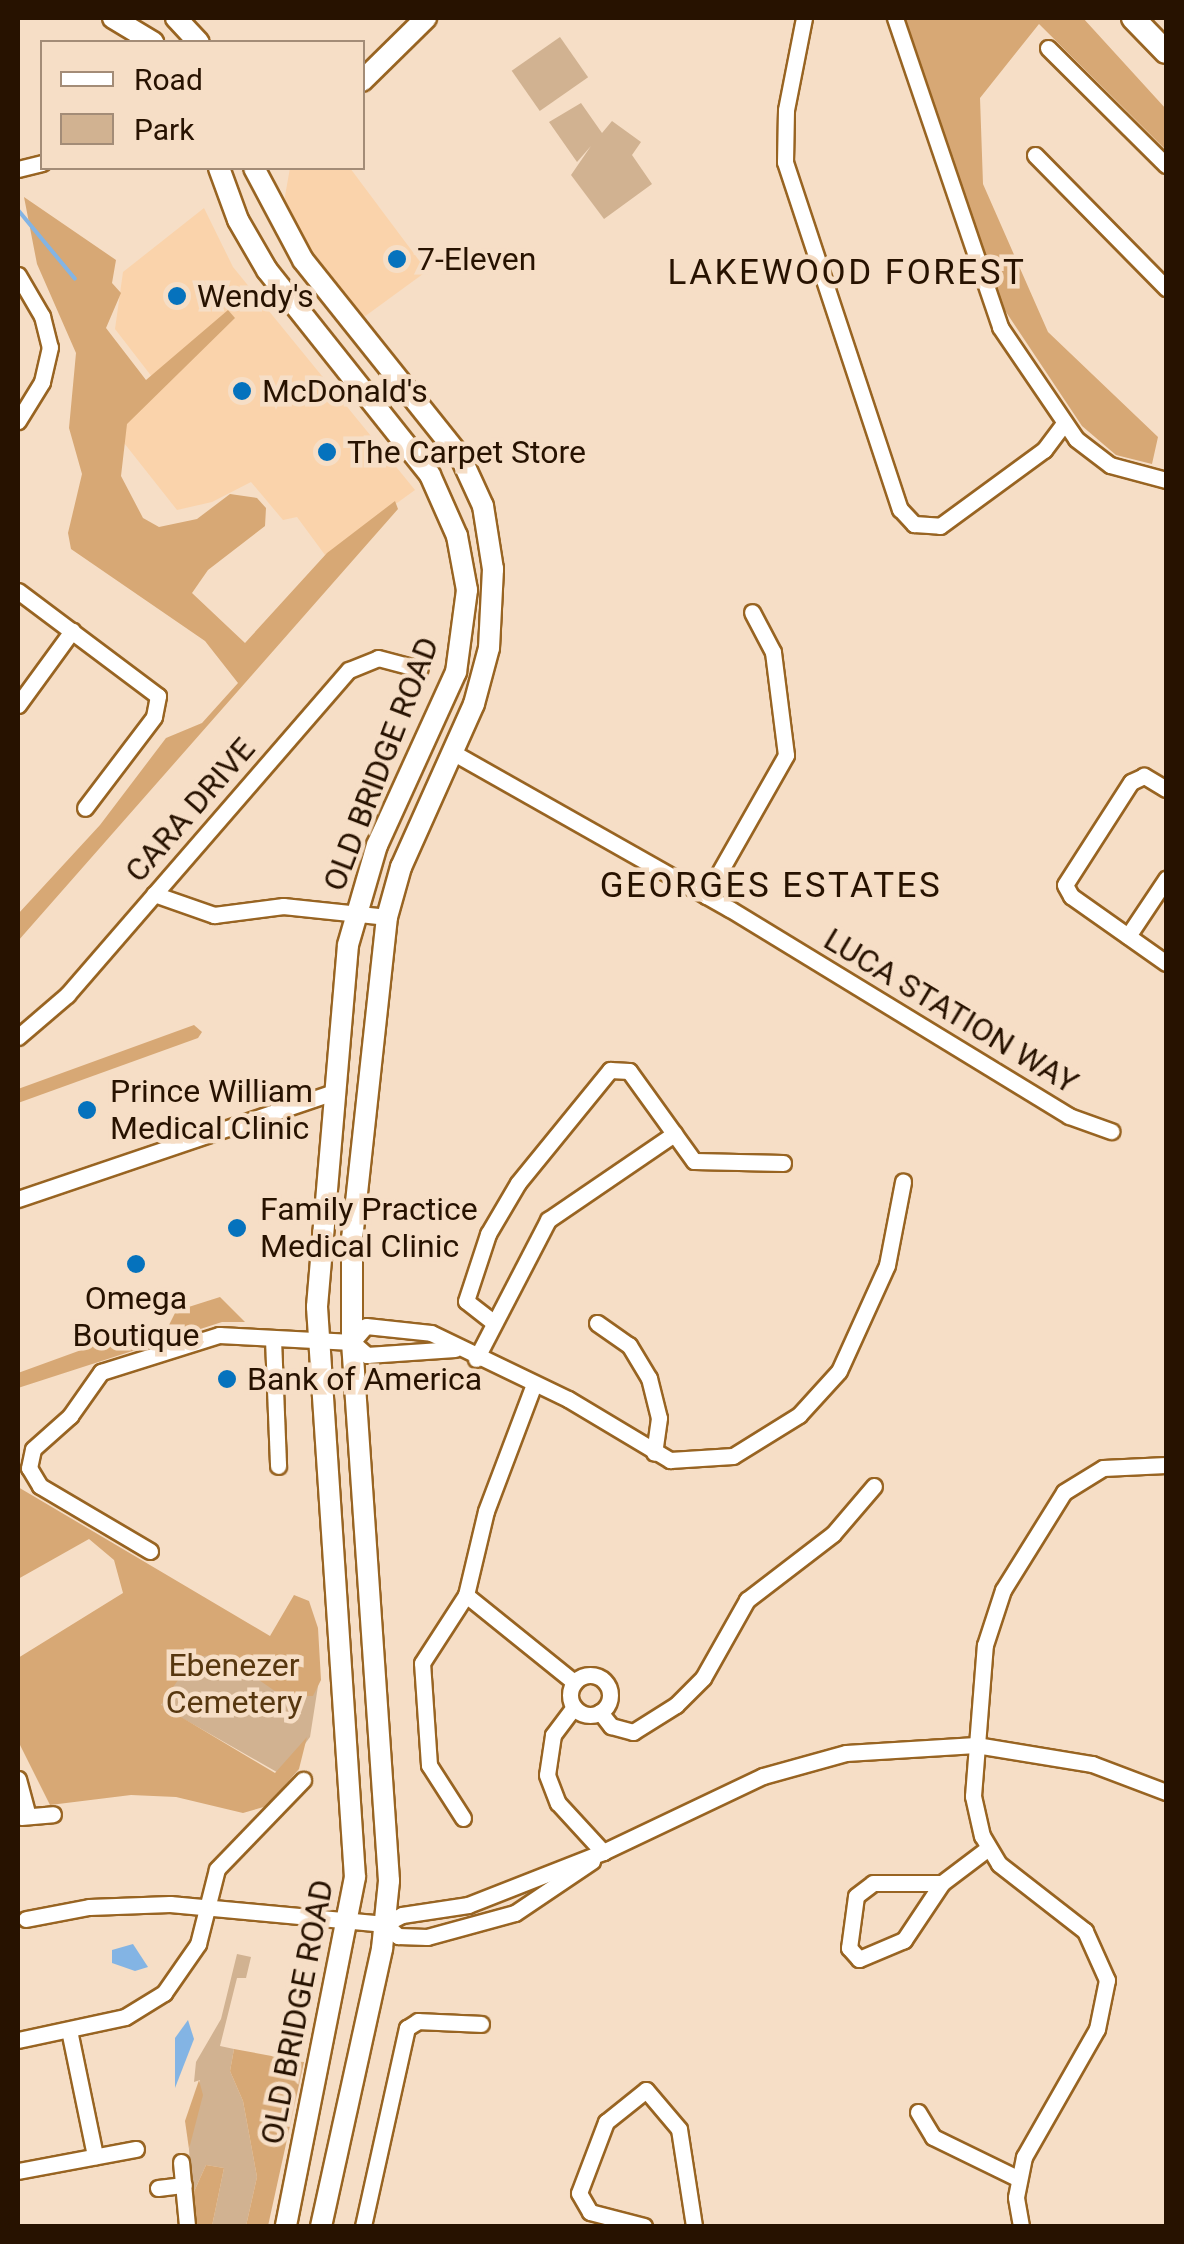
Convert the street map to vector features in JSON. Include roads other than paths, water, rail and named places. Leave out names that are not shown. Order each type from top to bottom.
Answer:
[{"type":"highway","points":[[1133,18],[1166,52]]},
{"type":"main road","points":[[114,18],[151,40]]},
{"type":"main road","points":[[176,18],[196,40]]},
{"type":"main road","points":[[372,60],[426,18]]},
{"type":"main road","name":"OLD BRIDGE ROAD","points":[[220,170],[238,220],[267,270],[400,431],[430,475],[456,536],[466,618],[456,672],[377,844],[355,912],[335,1092],[319,1341],[355,1814],[350,1921],[286,2226]]},
{"type":"main road","name":"OLD BRIDGE ROAD","points":[[255,170],[304,260],[427,412],[476,487],[493,569],[489,648],[452,752],[401,866],[387,917],[352,1238],[352,1342],[384,1736],[385,1924],[321,2226]]},
{"type":"main road","points":[[400,431],[427,412]]},
{"type":"street","points":[[804,18],[786,110],[785,162],[900,509],[914,524],[940,526],[1044,450],[1064,423]]},
{"type":"street","points":[[895,18],[985,299],[1064,423],[1110,465],[1166,480]]},
{"type":"street","points":[[1048,48],[1166,165]]},
{"type":"street","points":[[1035,155],[1166,288]]},
{"type":"street","points":[[18,275],[42,316],[50,347],[42,382],[18,421]]},
{"type":"street","points":[[18,591],[151,688],[160,704],[85,808]]},
{"type":"street","points":[[706,896],[786,755],[774,652],[752,612]]},
{"type":"street","points":[[18,704],[72,631]]},
{"type":"street","name":"CARA DRIVE","points":[[18,1037],[59,1003],[350,670],[378,658],[420,669]]},
{"type":"street","name":"LUCA STATION WAY","points":[[452,752],[706,896],[1075,1120],[1112,1131]]},
{"type":"street","points":[[1166,789],[1144,776],[1131,782],[1066,880],[1071,896],[1166,963]]},
{"type":"street","points":[[1128,936],[1166,879]]},
{"type":"street","points":[[154,894],[214,916],[283,906],[387,917]]},
{"type":"street","points":[[493,1322],[469,1308],[465,1294],[488,1234],[518,1183],[610,1070],[629,1072],[702,1165],[783,1162]]},
{"type":"street","points":[[18,1199],[335,1092]]},
{"type":"street","points":[[476,1358],[548,1220],[674,1134]]},
{"type":"street","points":[[150,1551],[40,1486],[29,1468],[34,1449],[70,1416],[101,1372],[203,1338],[352,1342],[375,1326],[431,1333],[455,1349],[534,1384],[654,1454],[681,1462],[715,1461],[752,1447],[799,1415],[839,1371],[887,1265],[903,1182]]},
{"type":"street","points":[[597,1322],[629,1345],[650,1378],[659,1418],[654,1454]]},
{"type":"street","points":[[273,1339],[278,1466]]},
{"type":"street","points":[[352,1342],[367,1355],[455,1349]]},
{"type":"street","points":[[463,1818],[429,1765],[420,1680],[428,1648],[466,1595],[486,1510],[534,1384]]},
{"type":"street","points":[[1022,2226],[1017,2178],[1098,2029],[1106,1980],[1085,1931],[988,1849],[976,1816],[976,1744],[992,1617],[1054,1506],[1097,1470],[1166,1464]]},
{"type":"street","points":[[574,1708],[600,1712],[611,1726],[633,1732],[684,1698],[703,1678],[747,1600],[832,1534],[874,1486]]},
{"type":"street","points":[[466,1595],[574,1682]]},
{"type":"street","points":[[574,1682],[590,1674],[606,1681],[611,1698],[600,1712]]},
{"type":"street","points":[[574,1682],[574,1708],[553,1735],[547,1775],[558,1803],[604,1852]]},
{"type":"street","points":[[385,1924],[402,1915],[457,1908],[604,1852],[712,1798],[799,1764],[887,1747],[976,1744],[1092,1764],[1166,1792]]},
{"type":"street","points":[[18,1779],[23,1817],[54,1814]]},
{"type":"street","points":[[18,2040],[125,2017],[156,2001],[186,1968],[217,1869],[303,1780]]},
{"type":"street","points":[[942,1883],[861,1888],[853,1956],[904,1940],[942,1883],[988,1849]]},
{"type":"street","points":[[26,1919],[116,1904],[385,1924],[413,1938],[484,1926],[546,1897],[604,1852]]},
{"type":"street","points":[[363,2226],[407,2028],[418,2021],[481,2024]]},
{"type":"street","points":[[69,2030],[95,2156]]},
{"type":"street","points":[[644,2226],[590,2212],[579,2193],[606,2122],[646,2090],[679,2128],[694,2226]]},
{"type":"street","points":[[918,2112],[933,2137],[1017,2178]]},
{"type":"street","points":[[18,2171],[136,2148]]},
{"type":"street","points":[[180,2162],[187,2226]]},
{"type":"street","points":[[158,2188],[184,2185]]},
{"type":"water","points":[[133,1944],[148,1967],[135,1971],[112,1963],[112,1950]]},
{"type":"water","points":[[188,2020],[194,2039],[175,2088],[175,2038]]},
{"type":"waterway","points":[[18,210],[75,279]]},
{"type":"place","name":"7-Eleven","points":[[397,259]]},
{"type":"place","name":"Wendy's","points":[[177,296]]},
{"type":"place","name":"McDonald's","points":[[242,391]]},
{"type":"place","name":"The Carpet Store","points":[[327,452]]},
{"type":"place","name":"Prince William Medical Clinic","points":[[87,1110]]},
{"type":"place","name":"Family Practice Medical Clinic","points":[[237,1228]]},
{"type":"place","name":"Omega Boutique","points":[[136,1264]]},
{"type":"place","name":"Bank of America","points":[[227,1379]]},
{"type":"district","name":"LAKEWOOD FOREST","points":[[847,273]]},
{"type":"district","name":"GEORGES ESTATES","points":[[771,886]]},
{"type":"park label","name":"Ebenezer Cemetery","points":[[234,1684]]}]
